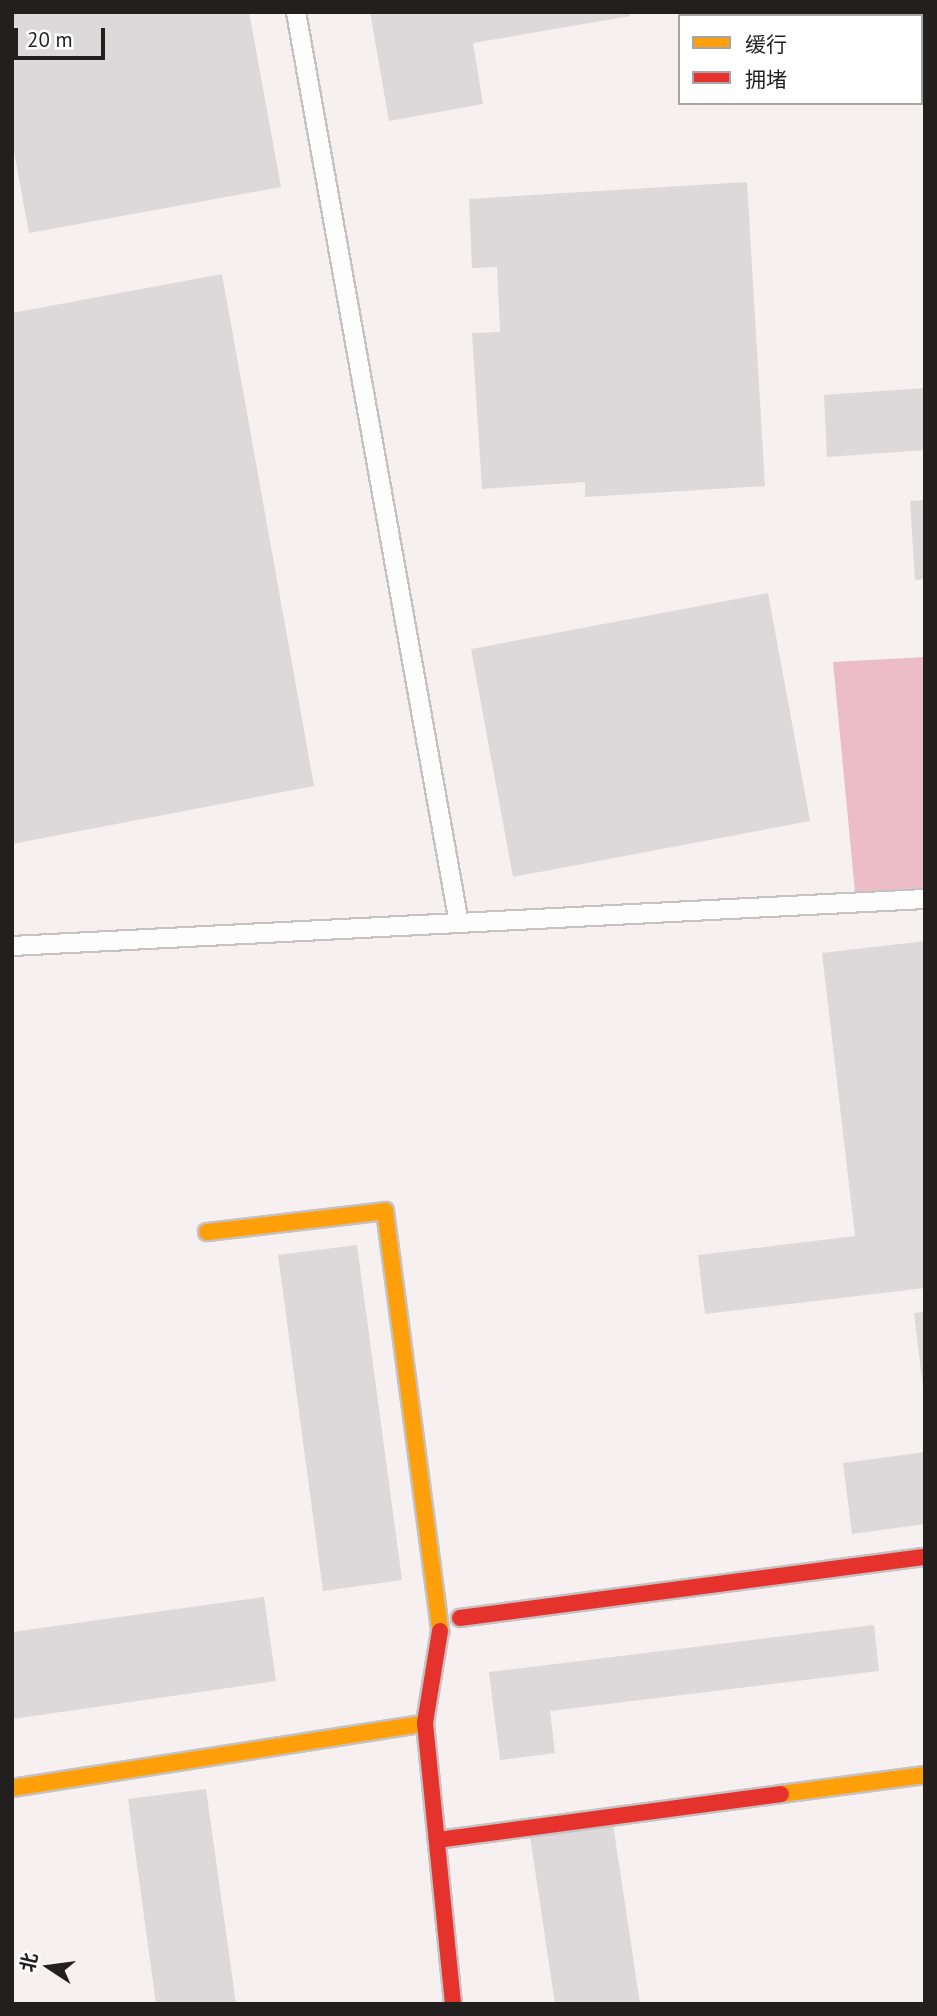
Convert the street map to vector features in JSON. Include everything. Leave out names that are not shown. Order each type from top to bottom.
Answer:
[{"type":"street","points":[[206,1232],[385,1212],[440,1626],[425,1724],[453,2004]]},
{"type":"street","points":[[460,1618],[925,1557]]},
{"type":"street","points":[[12,1788],[425,1724]]},
{"type":"street","points":[[437,1840],[925,1776]]},
{"type":"lane","points":[[296,12],[458,923]]},
{"type":"lane","points":[[12,946],[925,898]]},
{"type":"shaded area","points":[[925,657],[925,888],[855,892],[833,662]]},
{"type":"building","points":[[12,12],[249,12],[281,187],[29,233],[12,141]]},
{"type":"building","points":[[370,12],[629,12],[630,16],[473,43],[483,104],[389,121]]},
{"type":"building","points":[[925,12],[925,33],[923,14],[862,14]]},
{"type":"building","points":[[747,182],[765,486],[585,497],[585,482],[482,489],[472,333],[500,332],[497,267],[472,268],[469,199]]},
{"type":"building","points":[[222,274],[314,786],[12,844],[12,313]]},
{"type":"building","points":[[925,388],[925,450],[827,457],[824,395]]},
{"type":"building","points":[[925,500],[925,579],[915,580],[910,501]]},
{"type":"building","points":[[768,593],[810,821],[513,877],[471,649]]},
{"type":"building","points":[[925,941],[925,1288],[705,1314],[698,1255],[855,1236],[822,953]]},
{"type":"building","points":[[357,1245],[402,1580],[323,1591],[278,1255]]},
{"type":"building","points":[[925,1312],[925,1387],[923,1387],[914,1313]]},
{"type":"building","points":[[925,1452],[925,1524],[852,1534],[843,1463]]},
{"type":"building","points":[[264,1597],[276,1681],[12,1719],[12,1632]]},
{"type":"building","points":[[874,1625],[879,1671],[550,1711],[555,1753],[500,1760],[489,1672]]},
{"type":"building","points":[[206,1789],[236,2004],[156,2004],[128,1799]]},
{"type":"building","points":[[613,1824],[640,2004],[555,2004],[530,1836]]},
{"type":"traffic: slow","points":[[207,1232],[385,1211],[440,1631]]},
{"type":"traffic: slow","points":[[12,1788],[425,1723]]},
{"type":"traffic: slow","points":[[781,1794],[925,1775]]},
{"type":"traffic: jam","points":[[460,1618],[925,1557]]},
{"type":"traffic: jam","points":[[440,1631],[425,1723],[453,2004]]},
{"type":"traffic: jam","points":[[437,1840],[781,1794]]}]
